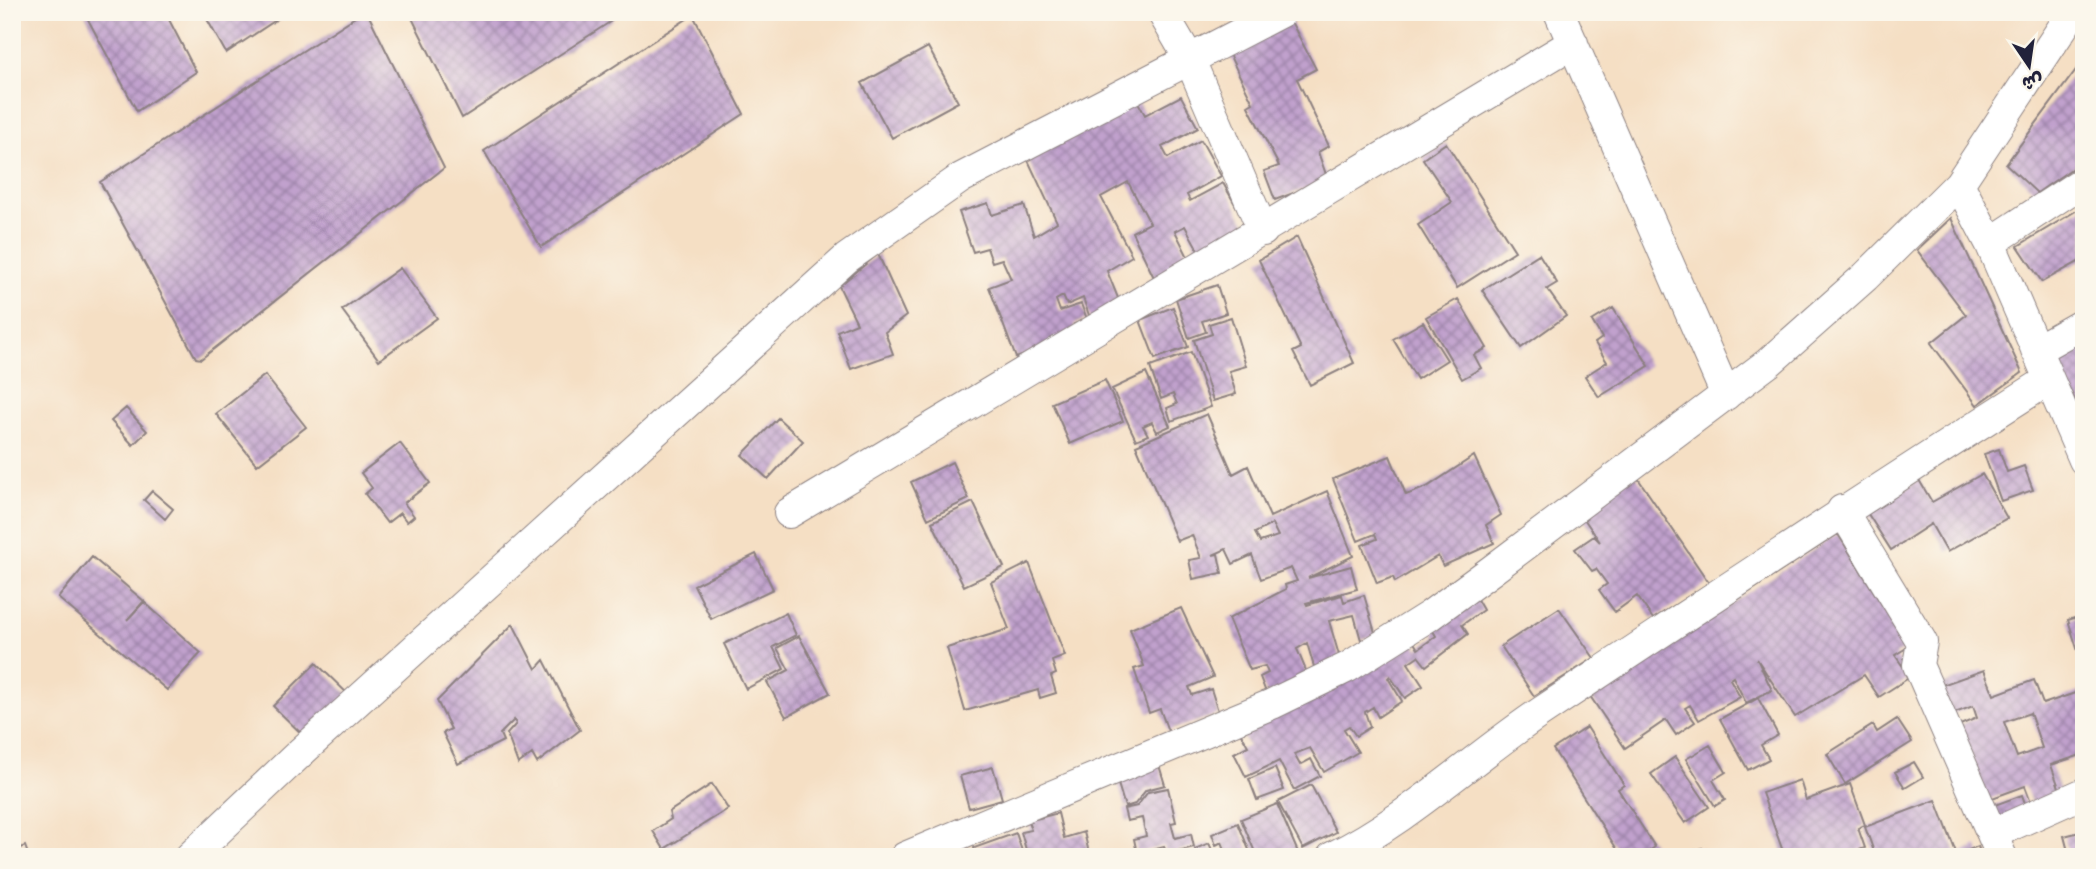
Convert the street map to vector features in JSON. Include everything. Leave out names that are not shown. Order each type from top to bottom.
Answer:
[{"type":"street","points":[[1162,12],[1190,60],[1263,231]]},
{"type":"street","points":[[190,857],[310,743],[847,258],[961,178],[1281,12]]},
{"type":"street","points":[[1559,12],[1726,395]]},
{"type":"street","points":[[905,857],[1272,704],[1348,667],[1429,616],[1769,363],[1865,277],[1959,184],[2073,12]]},
{"type":"street","points":[[789,513],[1573,43]]},
{"type":"street","points":[[1990,243],[2084,181]]},
{"type":"street","points":[[1959,184],[1990,243],[2047,381],[2081,447]]},
{"type":"street","points":[[2036,350],[2084,323]]},
{"type":"street","points":[[1332,857],[1369,839],[1525,723],[1842,510],[2047,381]]},
{"type":"street","points":[[1842,510],[1922,642],[1918,665],[1997,845],[2084,793]]},
{"type":"building","points":[[84,12],[165,12],[196,72],[137,111]]},
{"type":"building","points":[[203,12],[288,12],[226,53]]},
{"type":"building","points":[[363,12],[367,12],[444,168],[201,359],[196,358],[100,182]]},
{"type":"building","points":[[409,12],[609,12],[613,20],[462,118]]},
{"type":"building","points":[[1286,12],[1316,69],[1297,79],[1329,146],[1318,152],[1328,180],[1275,200],[1264,171],[1279,166],[1248,106],[1253,103],[1223,42]]},
{"type":"building","points":[[693,15],[744,114],[541,247],[484,151]]},
{"type":"building","points":[[928,47],[958,102],[892,138],[862,83]]},
{"type":"building","points":[[2084,59],[2084,160],[2037,193],[2006,164]]},
{"type":"building","points":[[1133,93],[1145,115],[1181,96],[1198,128],[1162,147],[1168,158],[1201,140],[1221,176],[1187,195],[1190,201],[1223,183],[1249,229],[1201,255],[1185,226],[1175,231],[1194,269],[1158,286],[1132,232],[1150,223],[1128,182],[1101,197],[1132,256],[1107,271],[1122,308],[1091,321],[1083,298],[1067,305],[1063,296],[1056,300],[1060,311],[1081,304],[1087,319],[1074,324],[1078,335],[1016,358],[989,287],[1011,279],[1002,259],[992,262],[987,248],[973,252],[959,212],[988,203],[992,215],[1024,205],[1034,236],[1057,222],[1026,156]]},
{"type":"building","points":[[1446,143],[1515,251],[1457,288],[1418,225],[1452,202],[1423,159]]},
{"type":"building","points":[[2084,206],[2084,259],[2042,282],[2018,246]]},
{"type":"building","points":[[1951,218],[2022,373],[1977,405],[1931,343],[1966,315],[1917,250]]},
{"type":"building","points":[[1297,237],[1354,363],[1310,385],[1293,352],[1301,348],[1259,260]]},
{"type":"building","points":[[878,254],[906,316],[885,332],[893,354],[851,369],[837,331],[857,323],[839,286]]},
{"type":"building","points":[[1539,254],[1557,283],[1547,289],[1566,316],[1521,348],[1482,290]]},
{"type":"building","points":[[400,268],[437,318],[379,360],[342,310]]},
{"type":"building","points":[[1217,285],[1226,313],[1202,321],[1206,332],[1189,338],[1176,299]]},
{"type":"building","points":[[1458,299],[1487,348],[1474,355],[1481,368],[1462,379],[1426,317]]},
{"type":"building","points":[[1173,307],[1188,347],[1155,359],[1140,320]]},
{"type":"building","points":[[1613,308],[1649,366],[1599,397],[1585,376],[1607,362],[1595,343],[1602,338],[1592,321]]},
{"type":"building","points":[[1231,317],[1246,366],[1229,371],[1236,394],[1213,401],[1194,340],[1212,334],[1209,324]]},
{"type":"building","points":[[1423,322],[1447,360],[1417,379],[1393,339]]},
{"type":"building","points":[[2084,339],[2084,419],[2054,357]]},
{"type":"building","points":[[1191,352],[1211,407],[1171,421],[1167,408],[1177,404],[1173,394],[1161,399],[1150,367]]},
{"type":"building","points":[[1146,373],[1170,426],[1157,432],[1152,422],[1143,426],[1148,435],[1136,440],[1112,389]]},
{"type":"building","points":[[265,375],[306,427],[257,465],[216,414]]},
{"type":"building","points":[[1105,380],[1123,421],[1070,444],[1052,403]]},
{"type":"building","points":[[126,408],[147,431],[133,445],[111,421]]},
{"type":"building","points":[[1207,414],[1233,474],[1248,466],[1270,517],[1327,491],[1353,556],[1308,578],[1351,566],[1357,589],[1306,603],[1307,605],[1342,595],[1344,602],[1364,595],[1376,636],[1361,640],[1354,615],[1329,621],[1341,662],[1315,670],[1307,643],[1297,649],[1309,678],[1267,695],[1260,677],[1268,673],[1265,666],[1250,670],[1228,619],[1286,589],[1285,585],[1297,581],[1291,568],[1261,579],[1252,555],[1233,564],[1226,549],[1213,555],[1218,554],[1222,573],[1193,579],[1189,560],[1201,558],[1192,535],[1177,541],[1136,445]],"holes":[[[1272,524],[1278,536],[1260,542],[1255,533]]]},
{"type":"building","points":[[778,418],[803,441],[768,479],[742,455]]},
{"type":"building","points":[[400,443],[430,483],[404,503],[414,516],[407,522],[400,513],[387,523],[365,494],[372,488],[361,473]]},
{"type":"building","points":[[1999,449],[2007,472],[2024,466],[2033,490],[2001,501],[1984,454]]},
{"type":"building","points":[[1390,456],[1406,495],[1427,487],[1474,456],[1501,515],[1486,525],[1494,543],[1443,566],[1438,556],[1395,582],[1393,577],[1377,583],[1362,545],[1377,539],[1375,534],[1358,541],[1333,479]]},
{"type":"building","points":[[952,462],[969,499],[928,519],[911,482]]},
{"type":"building","points":[[1635,474],[1709,583],[1653,619],[1637,596],[1615,612],[1599,590],[1607,584],[1596,569],[1592,571],[1575,549],[1594,536],[1600,542],[1578,510]]},
{"type":"building","points":[[1982,474],[2007,518],[1947,552],[1931,524],[1891,550],[1868,514],[1919,480],[1932,502]]},
{"type":"building","points":[[152,491],[173,509],[165,519],[144,500]]},
{"type":"building","points":[[973,502],[1004,567],[964,586],[932,522]]},
{"type":"building","points":[[1838,534],[1908,647],[1895,655],[1910,677],[1879,697],[1864,675],[1795,717],[1757,659],[1772,690],[1746,703],[1733,677],[1730,679],[1740,697],[1699,720],[1690,705],[1685,708],[1695,722],[1676,735],[1666,720],[1625,748],[1590,696]]},
{"type":"building","points":[[756,554],[773,589],[711,619],[694,585]]},
{"type":"building","points":[[92,557],[144,601],[127,620],[144,602],[201,653],[167,690],[58,598]]},
{"type":"building","points":[[1029,563],[1065,656],[1052,661],[1056,674],[1051,676],[1056,693],[1040,698],[1038,690],[965,711],[947,648],[1009,629],[991,582]]},
{"type":"building","points":[[1467,582],[1483,610],[1462,625],[1468,634],[1426,666],[1418,656],[1408,663],[1423,686],[1405,698],[1390,676],[1388,678],[1402,701],[1378,717],[1373,707],[1365,712],[1370,727],[1356,736],[1349,726],[1344,729],[1358,752],[1324,772],[1310,748],[1294,754],[1300,765],[1311,759],[1320,776],[1294,790],[1279,761],[1246,777],[1234,753],[1248,746],[1233,719],[1404,626],[1418,649],[1436,636],[1421,611]]},
{"type":"building","points":[[1181,608],[1213,677],[1189,687],[1192,695],[1211,689],[1219,714],[1168,731],[1160,709],[1149,713],[1134,669],[1144,666],[1130,629]]},
{"type":"building","points":[[1559,608],[1594,658],[1534,696],[1501,646]]},
{"type":"building","points":[[786,613],[796,635],[773,647],[784,669],[746,689],[724,644]]},
{"type":"building","points":[[2084,615],[2084,667],[2083,667],[2068,620]]},
{"type":"building","points":[[513,624],[536,669],[544,660],[580,730],[537,763],[532,754],[518,764],[507,734],[516,724],[514,720],[500,734],[503,741],[458,764],[443,733],[451,729],[437,701]]},
{"type":"building","points":[[799,636],[830,693],[786,717],[767,682],[789,670],[777,648]]},
{"type":"building","points":[[316,663],[352,698],[309,741],[273,706]]},
{"type":"building","points":[[1984,670],[1994,695],[2034,680],[2043,704],[2084,690],[2084,754],[2051,765],[2062,796],[2033,807],[2025,786],[1987,800],[1960,725],[1977,718],[1973,706],[1950,715],[1939,686]],"holes":[[[2030,713],[2042,748],[2017,757],[2004,722]]]},
{"type":"building","points":[[1758,698],[1778,735],[1761,745],[1769,759],[1748,770],[1720,719]]},
{"type":"building","points":[[1897,719],[1912,742],[1845,784],[1827,754],[1873,725],[1877,732]]},
{"type":"building","points":[[1587,727],[1624,785],[1618,789],[1655,847],[1640,857],[1622,857],[1553,749]]},
{"type":"building","points":[[1710,745],[1726,772],[1713,780],[1725,800],[1715,806],[1686,759]]},
{"type":"building","points":[[1675,757],[1709,807],[1685,823],[1651,774]]},
{"type":"building","points":[[1914,762],[1923,777],[1905,788],[1895,772]]},
{"type":"building","points":[[1159,765],[1165,785],[1146,790],[1135,804],[1125,807],[1116,777]]},
{"type":"building","points":[[993,767],[1002,799],[969,808],[960,776]]},
{"type":"building","points":[[1275,768],[1284,790],[1257,800],[1249,779]]},
{"type":"building","points":[[1800,780],[1806,800],[1850,784],[1865,825],[1858,828],[1865,848],[1840,857],[1785,857],[1762,793]]},
{"type":"building","points":[[712,784],[728,809],[664,849],[653,831],[671,819],[669,812]]},
{"type":"building","points":[[1311,785],[1336,832],[1303,849],[1278,802]]},
{"type":"building","points":[[1168,788],[1176,822],[1171,823],[1175,838],[1191,834],[1194,847],[1166,854],[1164,846],[1137,853],[1134,839],[1146,836],[1142,818],[1127,821],[1124,809],[1137,806],[1148,792]]},
{"type":"building","points":[[2022,795],[2029,814],[1999,825],[1992,806]]},
{"type":"building","points":[[1936,800],[1957,855],[1978,846],[1981,857],[1876,857],[1865,827]]},
{"type":"building","points":[[1277,804],[1300,857],[1257,857],[1241,819]]},
{"type":"building","points":[[1058,813],[1064,838],[1084,832],[1090,857],[1028,857],[1021,832],[1031,830],[1028,821]]},
{"type":"building","points":[[1238,823],[1252,857],[1228,857],[1222,842],[1216,845],[1212,834]]},
{"type":"building","points":[[2084,831],[2084,852],[2069,855],[2064,836]]},
{"type":"building","points":[[1016,833],[1024,857],[977,857],[974,848]]},
{"type":"building","points":[[1209,843],[1215,857],[1198,857],[1195,849]]},
{"type":"building","points":[[25,846],[29,857],[12,857],[12,851]]},
{"type":"building","points":[[1702,848],[1705,857],[1676,857],[1676,856]]}]
